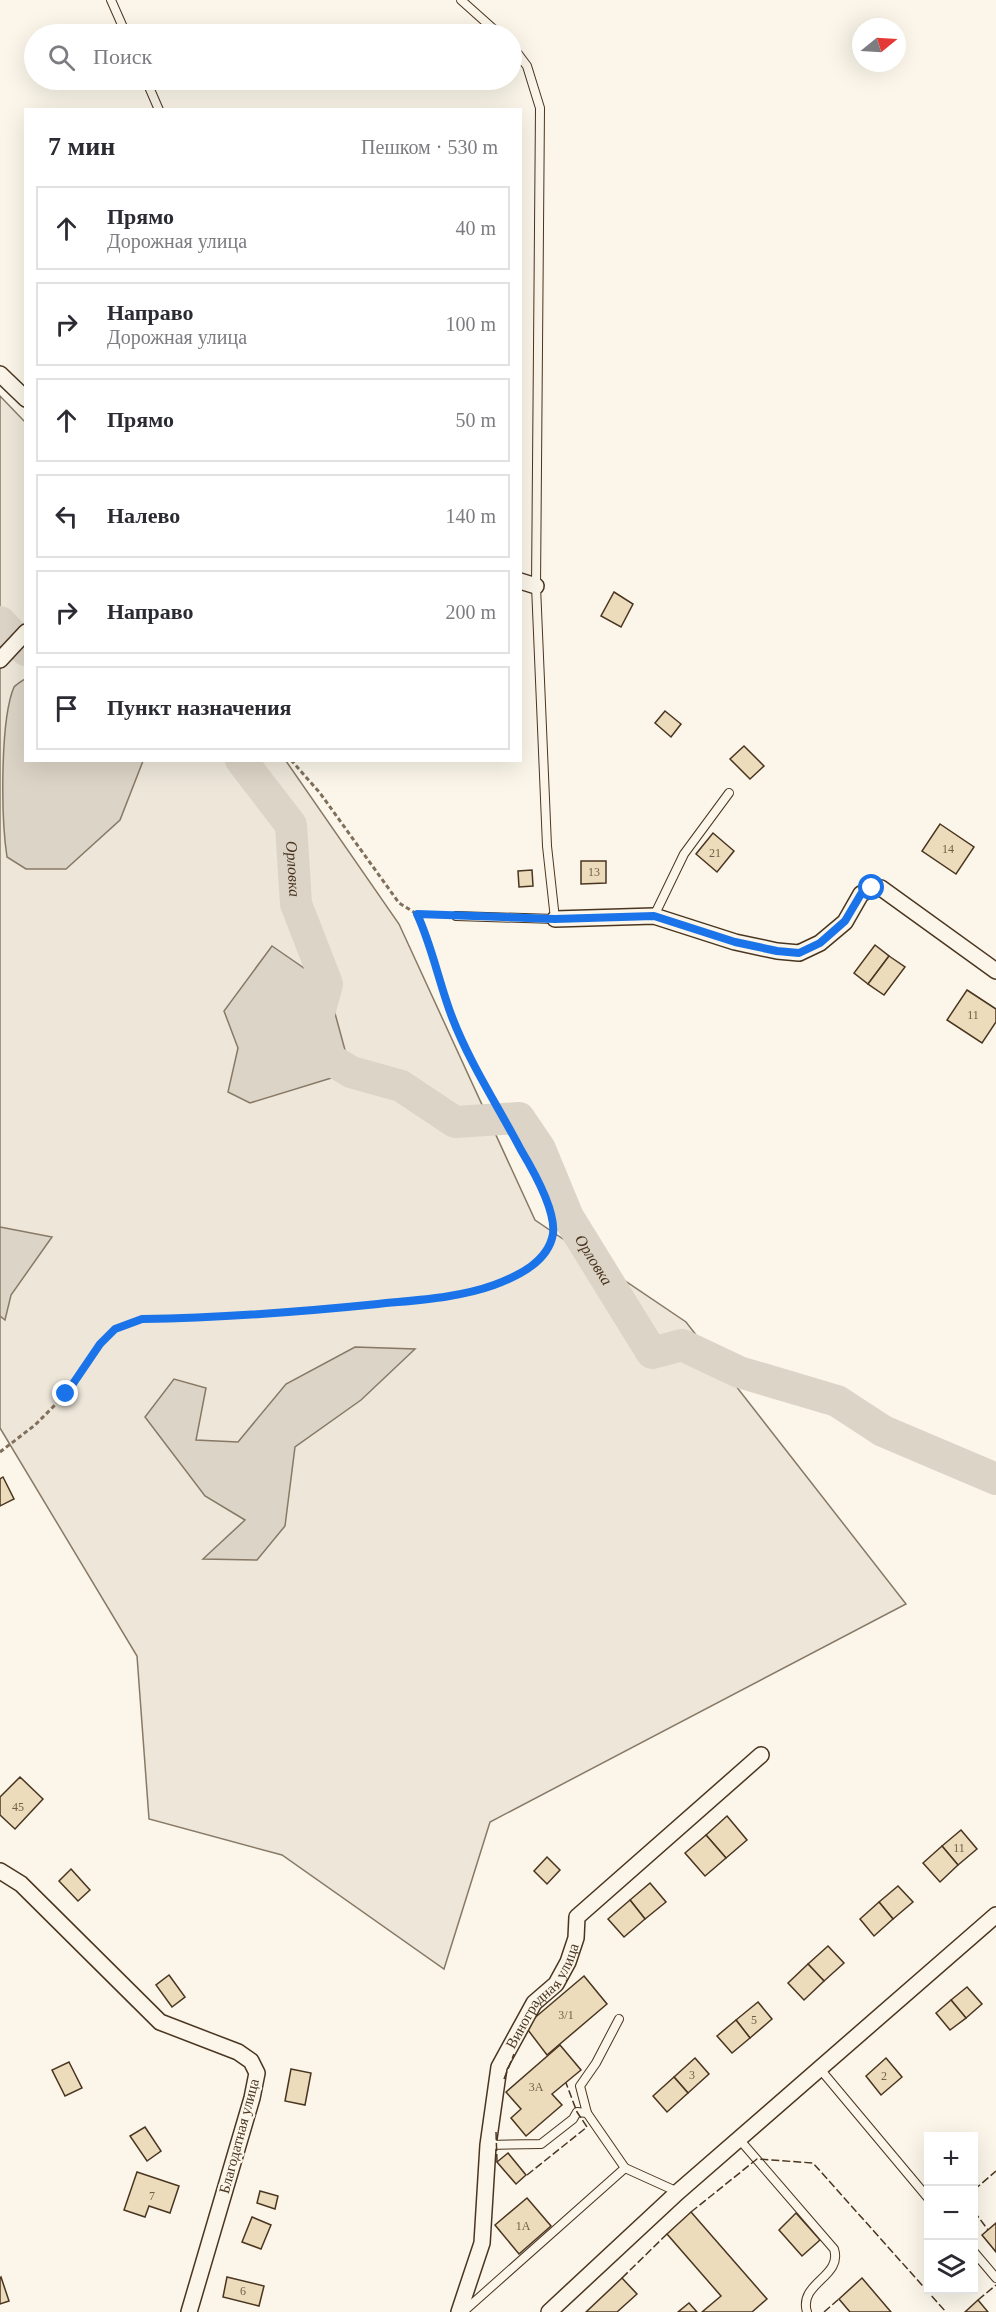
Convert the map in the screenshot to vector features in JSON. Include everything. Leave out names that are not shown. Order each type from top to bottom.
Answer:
[{"type":"street","points":[[0,374],[24,397]]},
{"type":"street","points":[[522,582],[536,586]]},
{"type":"street","points":[[5,655],[24,633]]},
{"type":"street","points":[[555,919],[654,916],[735,942],[799,953],[820,943],[845,921],[861,894],[872,888],[881,888],[996,971]]},
{"type":"street","name":"Виноградная улица","points":[[461,2312],[482,2243],[488,2145],[499,2067],[534,2003],[556,1984],[568,1962],[576,1938],[577,1917],[761,1755]]},
{"type":"street","name":"Благодатная улица","points":[[0,1871],[21,1884],[159,2022],[238,2052],[251,2061],[257,2073],[252,2098],[189,2312]]},
{"type":"street","points":[[549,2312],[678,2192],[996,1915]]},
{"type":"lane","points":[[111,0],[122,24]]},
{"type":"lane","points":[[461,0],[488,24]]},
{"type":"lane","points":[[456,916],[555,919],[547,846],[536,586],[540,108],[527,66],[522,59]]},
{"type":"lane","points":[[150,90],[158,108]]},
{"type":"lane","points":[[654,916],[684,854],[729,793]]},
{"type":"lane","points":[[619,2019],[596,2063],[580,2086],[587,2113],[625,2168],[678,2192]]},
{"type":"lane","points":[[820,2069],[924,2193]]},
{"type":"lane","points":[[488,2145],[541,2144],[573,2119],[577,2112],[587,2113]]},
{"type":"lane","points":[[739,2139],[834,2249],[837,2258],[835,2266],[814,2285],[807,2296],[807,2312]]},
{"type":"lane","points":[[461,2312],[625,2168]]},
{"type":"lane","points":[[978,2257],[996,2278]]},
{"type":"path","points":[[293,762],[320,793],[399,903],[417,914],[456,916]]},
{"type":"path","points":[[0,1452],[35,1425],[66,1394],[100,1344],[115,1329],[142,1319],[311,1311],[441,1297],[493,1285],[528,1269],[547,1252],[553,1233],[550,1212],[530,1165],[475,1068],[452,1018],[425,932],[417,914]]},
{"type":"shaded area","points":[[0,396],[24,421],[24,762],[287,762],[399,924],[535,1220],[686,1322],[906,1604],[490,1822],[444,1969],[282,1855],[149,1819],[137,1656],[0,1428]]},
{"type":"shaded area","points":[[24,680],[24,762],[143,762],[120,820],[66,869],[26,869],[7,857],[3,795],[4,745],[9,702],[14,687]]},
{"type":"shaded area","points":[[272,946],[327,984],[351,1072],[250,1103],[228,1092],[238,1048],[224,1011]]},
{"type":"shaded area","points":[[0,1227],[52,1237],[11,1295],[5,1320],[0,1316]]},
{"type":"shaded area","points":[[355,1347],[415,1349],[361,1400],[295,1447],[285,1526],[257,1560],[203,1559],[245,1520],[205,1496],[145,1417],[174,1379],[206,1388],[196,1440],[238,1442],[286,1384]]},
{"type":"building","points":[[614,592],[633,604],[621,627],[601,616]]},
{"type":"building","points":[[665,711],[681,724],[671,737],[655,723]]},
{"type":"building","points":[[744,746],[764,766],[750,779],[730,759]]},
{"type":"building","points":[[940,824],[974,847],[956,874],[922,851]]},
{"type":"building","points":[[713,833],[734,851],[717,872],[696,854]]},
{"type":"building","points":[[581,861],[606,861],[606,883],[581,884]]},
{"type":"building","points":[[532,870],[533,886],[519,887],[518,871]]},
{"type":"building","points":[[875,945],[889,956],[868,984],[854,973]]},
{"type":"building","points":[[889,956],[905,967],[884,995],[868,984]]},
{"type":"building","points":[[967,990],[996,1009],[996,1022],[982,1043],[947,1020]]},
{"type":"building","points":[[3,1477],[14,1499],[0,1506],[0,1479]]},
{"type":"building","points":[[20,1777],[43,1799],[15,1829],[0,1815],[0,1797]]},
{"type":"building","points":[[727,1816],[747,1840],[726,1858],[706,1835]]},
{"type":"building","points":[[961,1830],[977,1849],[958,1865],[942,1846]]},
{"type":"building","points":[[706,1835],[726,1858],[705,1876],[685,1853]]},
{"type":"building","points":[[942,1846],[958,1865],[940,1882],[923,1863]]},
{"type":"building","points":[[547,1857],[560,1870],[547,1884],[534,1871]]},
{"type":"building","points":[[71,1869],[90,1890],[78,1901],[59,1881]]},
{"type":"building","points":[[650,1883],[666,1902],[645,1919],[630,1900]]},
{"type":"building","points":[[898,1886],[913,1902],[893,1919],[879,1902]]},
{"type":"building","points":[[630,1900],[645,1919],[624,1937],[608,1919]]},
{"type":"building","points":[[879,1902],[893,1919],[874,1936],[860,1919]]},
{"type":"building","points":[[828,1946],[844,1963],[824,1981],[808,1964]]},
{"type":"building","points":[[808,1964],[824,1981],[804,2000],[788,1983]]},
{"type":"building","points":[[169,1975],[185,1997],[172,2007],[156,1985]]},
{"type":"building","points":[[584,1976],[607,2004],[547,2055],[525,2026]]},
{"type":"building","points":[[967,1987],[982,2004],[966,2018],[951,2000]]},
{"type":"building","points":[[951,2000],[966,2018],[950,2030],[936,2013]]},
{"type":"building","points":[[758,2002],[772,2019],[750,2038],[736,2020]]},
{"type":"building","points":[[736,2020],[750,2038],[732,2053],[717,2036]]},
{"type":"building","points":[[560,2045],[581,2070],[552,2094],[562,2105],[526,2136],[511,2118],[521,2109],[506,2092]]},
{"type":"building","points":[[695,2058],[709,2074],[688,2093],[674,2077]]},
{"type":"building","points":[[886,2058],[902,2077],[881,2095],[866,2076]]},
{"type":"building","points":[[69,2062],[82,2088],[65,2096],[52,2070]]},
{"type":"building","points":[[291,2069],[311,2073],[305,2105],[285,2101]]},
{"type":"building","points":[[674,2077],[688,2093],[667,2112],[653,2096]]},
{"type":"building","points":[[145,2127],[161,2151],[147,2161],[130,2136]]},
{"type":"building","points":[[508,2153],[526,2175],[516,2184],[497,2162]]},
{"type":"building","points":[[137,2172],[179,2186],[170,2213],[149,2206],[145,2217],[124,2210]]},
{"type":"building","points":[[260,2191],[278,2196],[275,2209],[257,2203]]},
{"type":"building","points":[[527,2198],[551,2226],[519,2254],[495,2225]]},
{"type":"building","points":[[691,2212],[767,2299],[752,2312],[702,2312],[721,2296],[667,2234]]},
{"type":"building","points":[[796,2213],[820,2240],[802,2256],[779,2230]]},
{"type":"building","points":[[252,2217],[271,2225],[261,2249],[242,2242]]},
{"type":"building","points":[[996,2223],[996,2252],[982,2235]]},
{"type":"building","points":[[227,2277],[264,2286],[259,2306],[223,2297]]},
{"type":"building","points":[[0,2278],[9,2301],[0,2304]]},
{"type":"building","points":[[622,2278],[637,2294],[617,2312],[586,2312]]},
{"type":"building","points":[[862,2278],[891,2312],[850,2312],[839,2299]]},
{"type":"building","points":[[978,2300],[988,2312],[965,2312]]},
{"type":"building","points":[[689,2303],[697,2312],[678,2312]]},
{"type":"waterway","name":"Орловка","points":[[0,622],[24,648]]},
{"type":"waterway","name":"Орловка","points":[[243,762],[291,825],[296,904],[327,984],[310,1047],[351,1072],[401,1086],[455,1122],[519,1118],[540,1149],[568,1217],[652,1353],[682,1345],[739,1372],[837,1401],[883,1431],[996,1479]]},
{"type":"fence","points":[[504,2079],[514,2054]]},
{"type":"fence","points":[[527,2175],[587,2127],[577,2112],[566,2083]]},
{"type":"fence","points":[[496,2132],[497,2162]]},
{"type":"fence","points":[[691,2212],[757,2159],[813,2163],[946,2312]]},
{"type":"fence","points":[[978,2187],[996,2171]]},
{"type":"fence","points":[[978,2216],[988,2230]]},
{"type":"fence","points":[[622,2278],[667,2234]]},
{"type":"fence","points":[[978,2300],[996,2285]]},
{"type":"fence","points":[[824,2312],[839,2299]]},
{"type":"route","points":[[66,1394],[100,1344],[115,1329],[142,1319],[311,1311],[441,1297],[493,1285],[528,1269],[547,1252],[553,1233],[550,1212],[530,1165],[475,1068],[452,1018],[431,958],[425,932],[417,914],[555,919],[654,916],[735,942],[799,953],[820,943],[845,921],[861,894],[872,888]]}]
